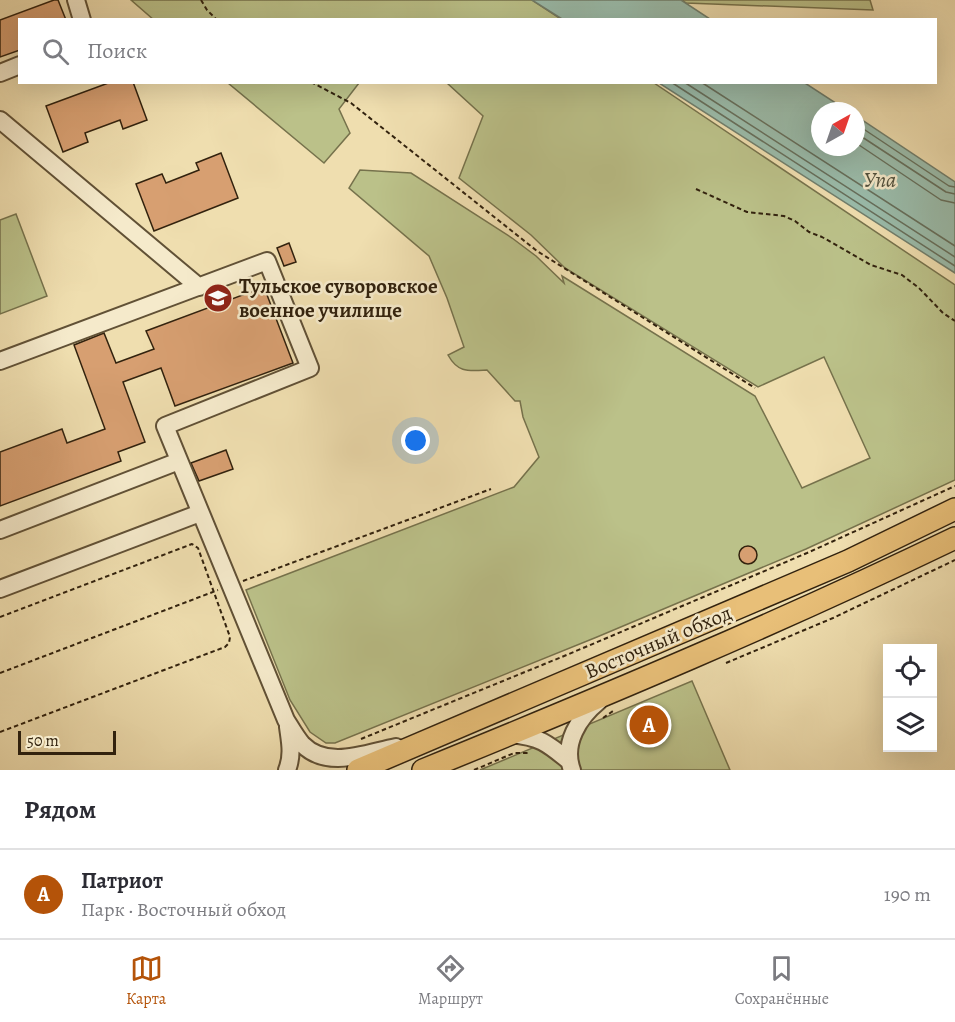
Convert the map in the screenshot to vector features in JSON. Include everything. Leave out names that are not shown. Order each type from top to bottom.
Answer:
[{"type":"main road","name":"Восточный обход","points":[[358,770],[848,561],[955,509]]},
{"type":"main road","name":"Восточный обход","points":[[423,770],[511,734],[614,700],[955,538]]},
{"type":"lane","points":[[76,0],[81,18]]},
{"type":"lane","points":[[0,73],[18,67]]},
{"type":"lane","points":[[0,120],[199,287]]},
{"type":"lane","points":[[0,361],[267,261],[310,368],[165,426],[286,720],[301,743],[324,758],[342,758],[432,739]]},
{"type":"lane","points":[[0,530],[179,461]]},
{"type":"lane","points":[[0,589],[200,513]]},
{"type":"lane","name":"Восточный обход","points":[[570,766],[571,742],[577,723],[588,710],[614,700]]},
{"type":"lane","points":[[286,720],[291,747],[291,761],[287,770]]},
{"type":"lane","name":"Восточный обход","points":[[511,734],[532,736],[542,741],[570,766]]},
{"type":"path","points":[[201,0],[215,18]]},
{"type":"path","points":[[314,84],[351,104],[537,251],[755,388]]},
{"type":"path","points":[[696,189],[747,212],[784,216],[871,265],[902,275],[919,288],[943,313],[955,321]]},
{"type":"path","points":[[362,739],[796,558],[955,486]]},
{"type":"path","points":[[0,673],[491,489]]},
{"type":"path","points":[[0,617],[192,544],[198,548],[230,637],[225,647],[0,732]]},
{"type":"path","points":[[724,663],[833,618],[955,560]]},
{"type":"path","points":[[602,719],[614,700]]},
{"type":"path","points":[[474,770],[514,753],[534,754]]},
{"type":"green space","points":[[131,0],[532,0],[559,18],[152,18]]},
{"type":"green space","points":[[681,0],[870,0],[873,10],[686,3]]},
{"type":"green space","points":[[229,84],[358,84],[339,109],[350,133],[324,163]]},
{"type":"green space","points":[[448,84],[655,84],[955,285],[955,480],[806,549],[597,637],[335,743],[326,743],[310,732],[290,700],[246,590],[514,487],[539,457],[523,417],[520,401],[515,401],[487,370],[464,370],[456,365],[448,355],[464,347],[429,256],[349,188],[360,170],[411,173],[512,238],[536,256],[564,283],[562,276],[755,396],[802,488],[870,458],[824,357],[758,387],[565,268],[531,235],[459,178],[483,116]]},
{"type":"green space","points":[[16,214],[47,296],[0,314],[0,220]]},
{"type":"green space","points":[[692,681],[730,770],[480,770]]},
{"type":"water","points":[[532,0],[681,0],[708,18],[560,18]]},
{"type":"water","name":"Упа","points":[[661,84],[807,84],[834,102],[811,102],[811,156],[865,156],[865,122],[955,182],[955,273]]},
{"type":"building","points":[[54,0],[58,0],[65,18],[18,18],[18,51],[0,57],[0,20]]},
{"type":"building","points":[[106,84],[134,84],[147,120],[123,129],[120,120],[85,133],[88,142],[63,152],[46,106]]},
{"type":"building","points":[[221,153],[238,198],[154,231],[136,184],[162,174],[166,183],[199,170],[196,163]]},
{"type":"building","points":[[289,243],[296,262],[284,266],[277,248]]},
{"type":"building","points":[[264,287],[293,363],[175,406],[161,368],[123,382],[145,442],[118,452],[121,461],[0,506],[0,452],[62,429],[67,443],[105,429],[74,345],[104,333],[116,363],[154,349],[146,331]]},
{"type":"building","points":[[226,450],[233,469],[199,481],[191,463]]},
{"type":"building","points":[[744,546],[752,546],[757,551],[755,562],[744,564],[739,559],[739,551]]},
{"type":"place","name":"Тульское суворовское военное училище","points":[[218,298]]},
{"type":"place","name":"Патриот","points":[[649,725]]}]
